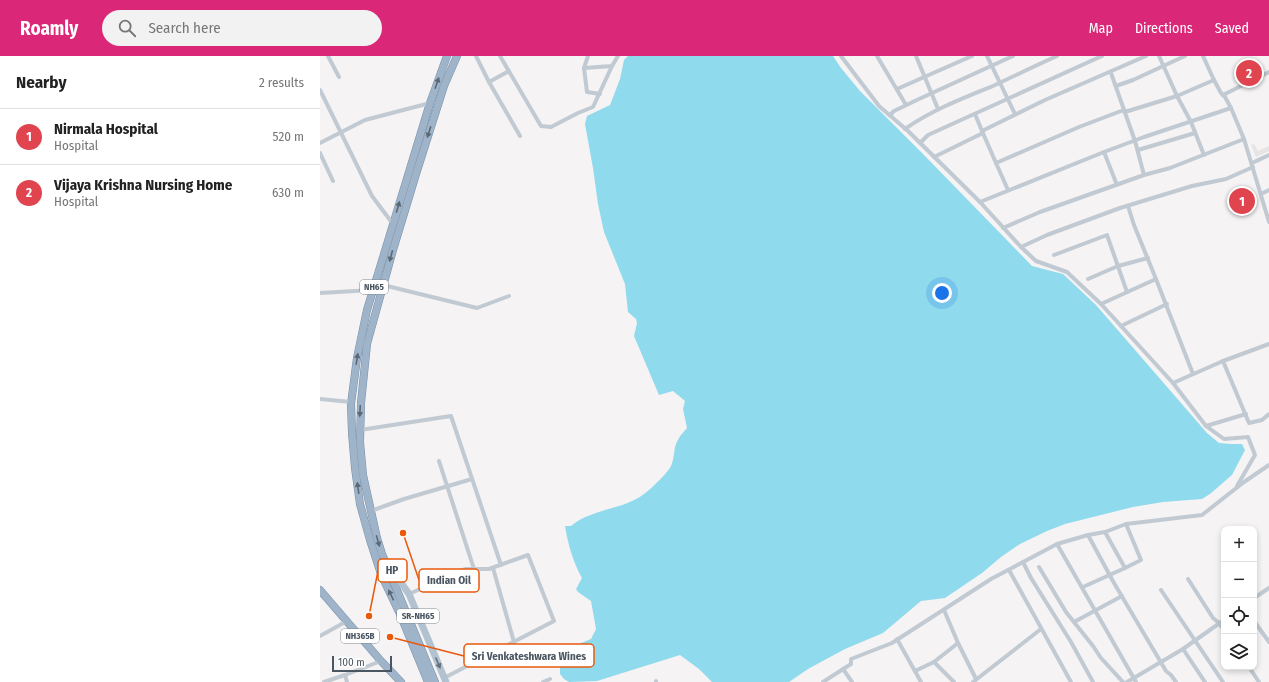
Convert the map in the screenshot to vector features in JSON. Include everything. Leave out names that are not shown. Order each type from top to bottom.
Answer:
[{"type":"highway","name":"NH65","points":[[428,682],[400,614],[381,574],[360,504],[352,433],[352,402],[357,358],[367,310],[430,103],[447,56]]},
{"type":"highway","name":"NH65","points":[[435,682],[382,554],[377,538],[362,469],[359,430],[367,344],[411,189],[444,86],[457,56]]},
{"type":"highway","name":"NH365B","points":[[320,590],[323,598],[347,621],[401,682]]},
{"type":"highway","name":"NH65","points":[[421,664],[424,682]]},
{"type":"main road","name":"SR-NH65","points":[[382,554],[409,594],[445,680]]},
{"type":"street","points":[[328,56],[339,77]]},
{"type":"street","points":[[476,56],[520,136]]},
{"type":"street","points":[[500,56],[541,126],[551,127],[578,112],[594,107],[618,56]]},
{"type":"street","points":[[588,56],[584,68],[587,92],[600,94]]},
{"type":"street","points":[[841,56],[879,106],[920,143],[980,202],[1002,228],[1021,247],[1036,261],[1067,272],[1101,304],[1172,383],[1206,426],[1224,439],[1248,437],[1255,455],[1236,488]]},
{"type":"street","points":[[877,56],[906,105]]},
{"type":"street","points":[[916,56],[938,109]]},
{"type":"street","points":[[897,89],[972,56]]},
{"type":"street","points":[[987,56],[1015,114]]},
{"type":"street","points":[[890,115],[894,111],[906,105],[1013,56]]},
{"type":"street","points":[[905,129],[916,120],[938,109],[999,83],[1056,56]]},
{"type":"street","points":[[920,143],[928,135],[1102,56]]},
{"type":"street","points":[[934,157],[1015,114],[1146,56]]},
{"type":"street","points":[[1159,56],[1177,96],[1191,122],[1204,155]]},
{"type":"street","points":[[1116,86],[1185,56]]},
{"type":"street","points":[[1203,56],[1214,80],[1221,93],[1224,94],[1231,108],[1244,139],[1269,222]]},
{"type":"street","points":[[584,68],[612,66]]},
{"type":"street","points":[[489,82],[509,71]]},
{"type":"street","points":[[1110,72],[1135,140],[1144,175]]},
{"type":"street","points":[[1224,94],[1269,72]]},
{"type":"street","points":[[996,162],[1079,127],[1124,111],[1177,96],[1214,80]]},
{"type":"street","points":[[320,90],[372,196],[393,224]]},
{"type":"street","points":[[320,143],[365,120],[430,103]]},
{"type":"street","points":[[980,202],[1135,140],[1231,108]]},
{"type":"street","points":[[975,114],[1008,190]]},
{"type":"street","points":[[1138,150],[1195,132]]},
{"type":"street","points":[[1002,228],[1040,212],[1144,175],[1170,168],[1244,139]]},
{"type":"street","points":[[1104,152],[1116,185]]},
{"type":"street","points":[[320,153],[333,181]]},
{"type":"street","points":[[1021,247],[1047,235],[1128,206],[1192,186],[1226,178],[1253,165],[1269,155]]},
{"type":"street","points":[[1261,194],[1269,190]]},
{"type":"street","points":[[1128,206],[1134,225],[1194,374]]},
{"type":"street","points":[[1054,255],[1107,235],[1127,292]]},
{"type":"street","points":[[1088,279],[1118,266],[1148,258]]},
{"type":"street","points":[[1101,304],[1156,279]]},
{"type":"street","points":[[383,284],[477,308],[509,296]]},
{"type":"street","points":[[320,293],[373,290]]},
{"type":"street","points":[[1121,326],[1167,304]]},
{"type":"street","points":[[1172,383],[1223,361],[1269,344]]},
{"type":"street","points":[[1223,361],[1249,423],[1262,420],[1269,414]]},
{"type":"street","points":[[320,399],[352,402]]},
{"type":"street","points":[[1206,426],[1246,414]]},
{"type":"street","points":[[359,430],[451,416],[501,565]]},
{"type":"street","points":[[439,461],[474,569]]},
{"type":"street","points":[[824,682],[851,664],[851,659],[892,643],[991,579],[1057,544],[1088,535],[1105,532],[1126,524],[1202,515],[1236,488],[1269,465]]},
{"type":"street","points":[[371,511],[472,479]]},
{"type":"street","points":[[1082,587],[1141,560],[1126,524]]},
{"type":"street","points":[[1105,532],[1125,568]]},
{"type":"street","points":[[1088,535],[1161,662],[1176,682]]},
{"type":"street","points":[[1057,544],[1135,680]]},
{"type":"street","points":[[409,594],[465,569],[490,569],[528,555],[554,621],[445,680]]},
{"type":"street","points":[[1023,562],[1093,682]]},
{"type":"street","points":[[1039,567],[1063,608],[1101,658],[1123,682]]},
{"type":"street","points":[[493,568],[514,642]]},
{"type":"street","points":[[1008,570],[1071,682]]},
{"type":"street","points":[[1188,579],[1213,618],[1221,626]]},
{"type":"street","points":[[1257,596],[1267,589],[1269,595]]},
{"type":"street","points":[[1161,590],[1221,680],[1215,682]]},
{"type":"street","points":[[1074,622],[1122,596]]},
{"type":"street","points":[[944,610],[975,680],[1041,629]]},
{"type":"street","points":[[320,636],[347,621]]},
{"type":"street","points":[[1127,682],[1135,680],[1195,641],[1219,623]]},
{"type":"street","points":[[1257,625],[1269,642]]},
{"type":"street","points":[[897,639],[921,682]]},
{"type":"street","points":[[915,671],[934,662],[958,643]]},
{"type":"street","points":[[1183,649],[1205,682]]},
{"type":"street","points":[[324,682],[381,661]]},
{"type":"street","points":[[934,662],[954,682]]},
{"type":"street","points":[[843,669],[852,682]]},
{"type":"street","points":[[1251,670],[1259,682]]},
{"type":"street","points":[[345,675],[347,682]]},
{"type":"street","points":[[543,682],[550,679]]},
{"type":"shaded area","points":[[1254,144],[1258,151],[1269,146],[1269,151],[1256,157],[1251,145]]},
{"type":"water","points":[[628,56],[833,56],[860,91],[1032,266],[1063,274],[1096,305],[1207,433],[1219,443],[1242,444],[1245,450],[1232,475],[1202,499],[1163,502],[1133,507],[1065,524],[1047,531],[1020,544],[982,573],[945,598],[921,601],[883,633],[845,649],[808,669],[789,682],[712,682],[699,669],[680,655],[597,681],[569,682],[564,679],[560,674],[560,661],[566,653],[574,647],[591,639],[596,629],[591,601],[576,589],[582,578],[571,553],[565,526],[571,526],[595,513],[630,502],[646,493],[671,466],[676,443],[687,428],[683,409],[685,401],[673,391],[659,395],[634,336],[637,323],[636,319],[628,312],[625,284],[604,232],[585,124],[587,116],[610,105],[620,79],[624,60]]},
{"type":"place","name":"Vijaya Krishna Nursing Home","points":[[1249,73]]},
{"type":"place","name":"Nirmala Hospital","points":[[1242,201]]},
{"type":"place","name":"Indian Oil","points":[[403,533]]},
{"type":"place","name":"HP","points":[[369,616]]},
{"type":"place","name":"Sri Venkateshwara Wines","points":[[390,637]]}]
